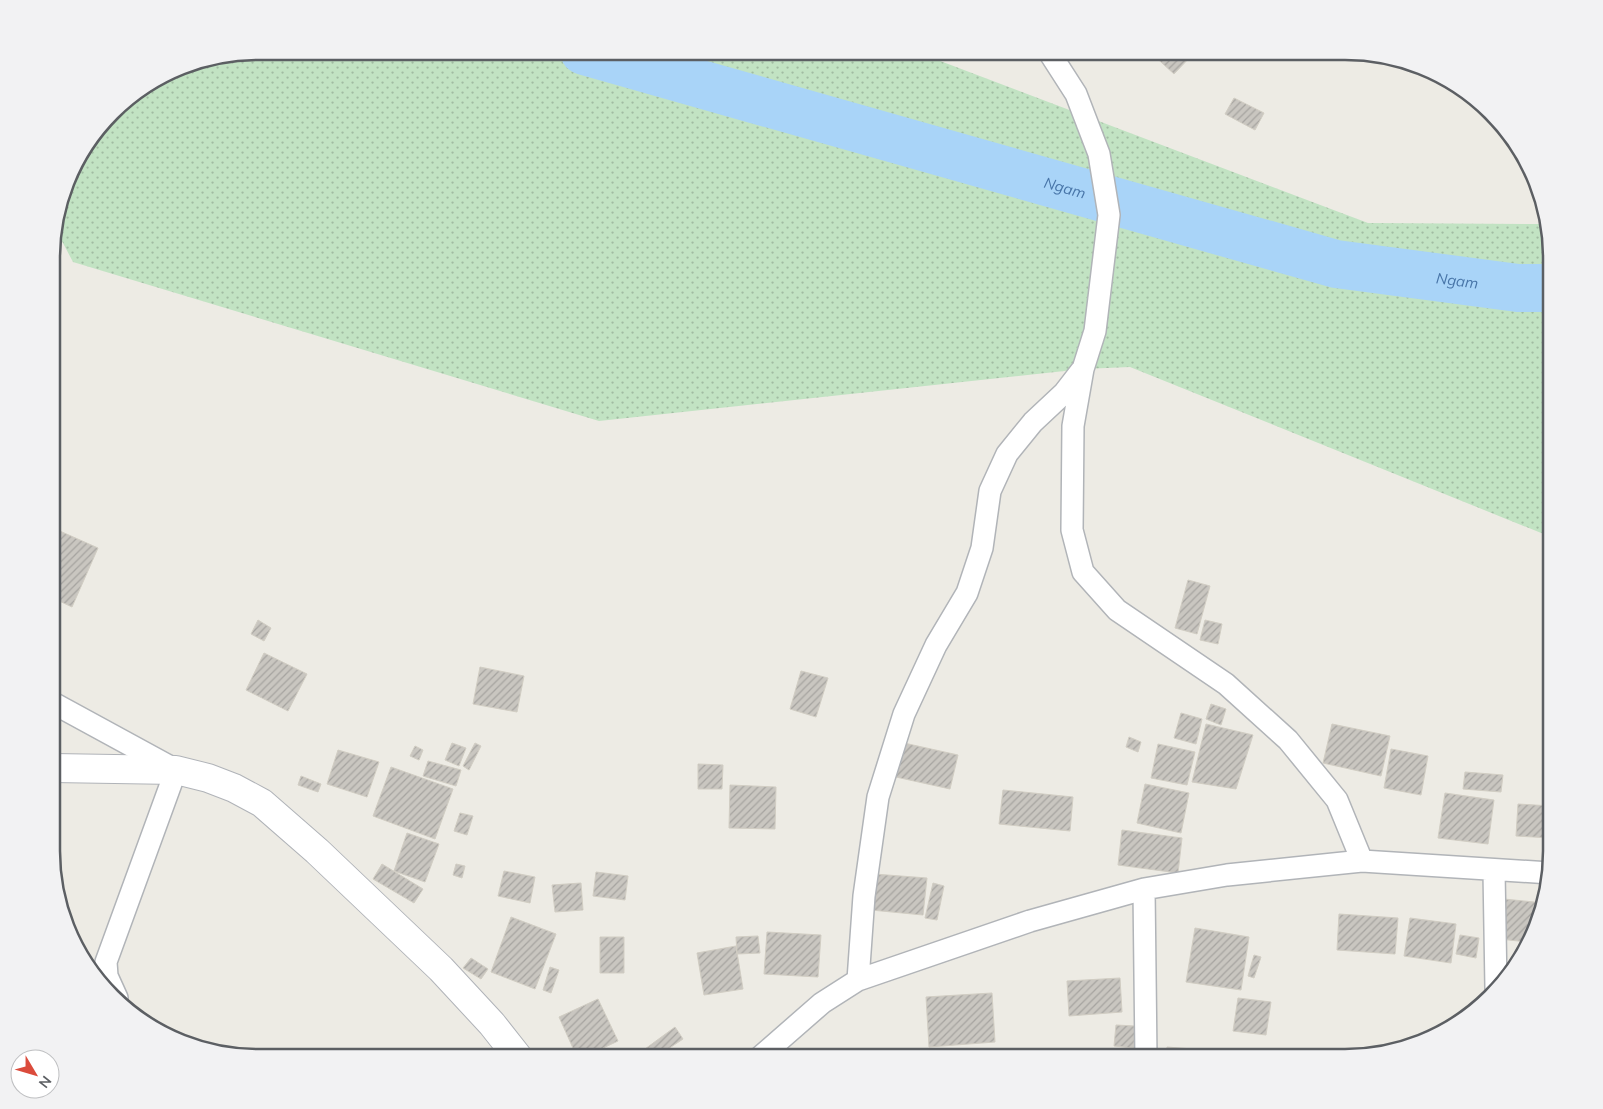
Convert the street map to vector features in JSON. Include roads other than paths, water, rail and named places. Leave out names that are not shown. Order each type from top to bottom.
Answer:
[{"type":"street","points":[[1054,60],[1076,94],[1099,154],[1109,215],[1094,331],[1083,369],[1073,426],[1072,530],[1083,572],[1118,610],[1226,684],[1288,740],[1337,800],[1362,861]]},
{"type":"street","points":[[858,980],[864,896],[878,797],[904,714],[936,644],[967,593],[982,548],[990,491],[1007,454],[1033,422],[1064,393],[1083,369]]},
{"type":"street","points":[[60,707],[176,770]]},
{"type":"street","points":[[60,768],[176,770],[208,778],[234,788],[262,803],[317,851],[441,969],[492,1024],[512,1049]]},
{"type":"street","points":[[110,983],[107,976],[106,962],[176,770]]},
{"type":"street","points":[[769,1049],[822,1003],[858,980],[1030,921],[1144,889],[1227,875],[1362,861],[1542,873]]},
{"type":"street","points":[[1494,871],[1496,980]]},
{"type":"street","points":[[1144,889],[1146,1049]]},
{"type":"waterway","name":"Ngam","points":[[616,60],[1336,264],[1518,288],[1543,288]]}]
